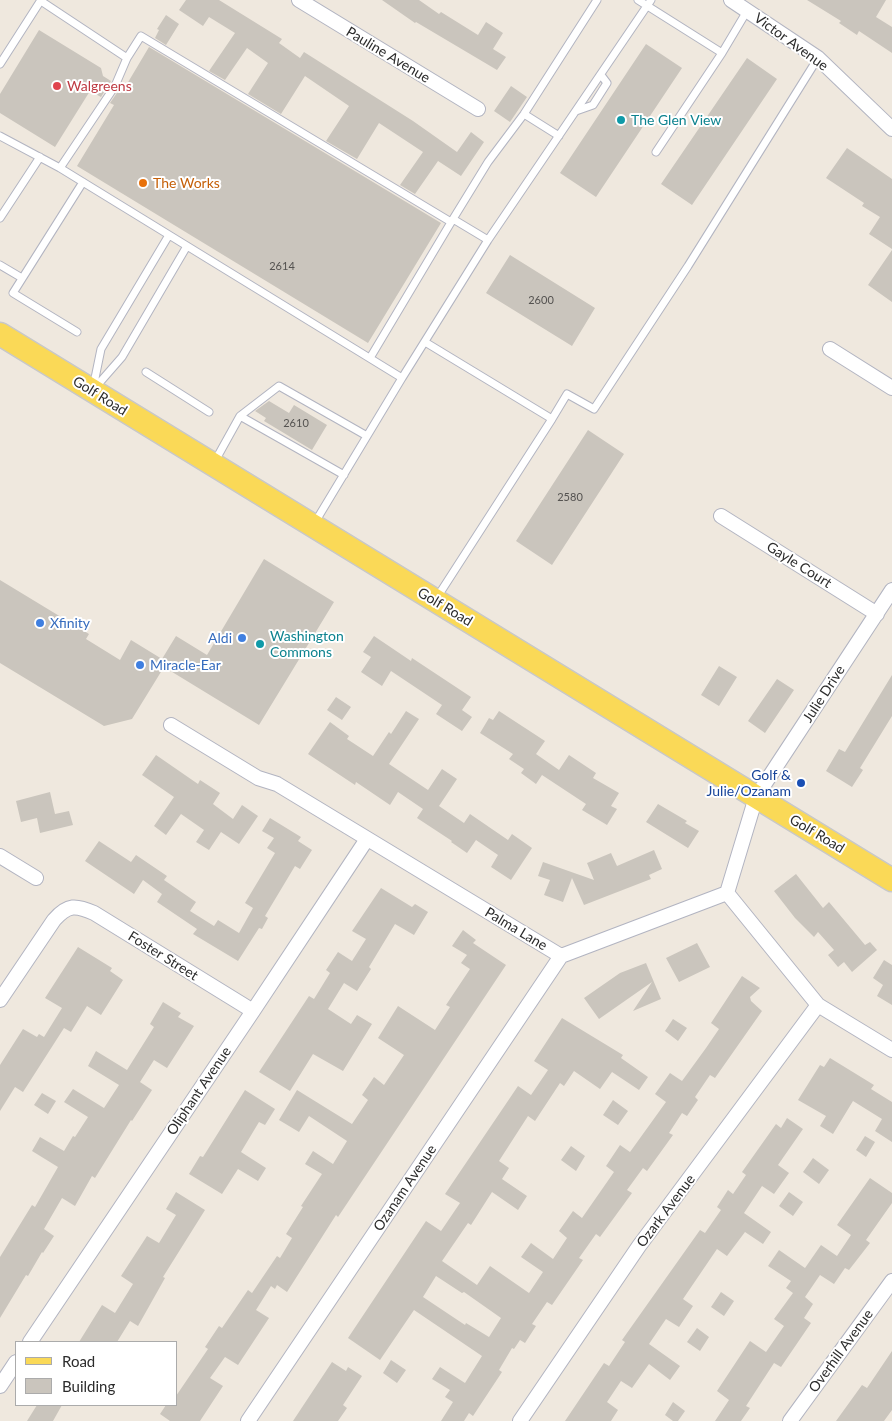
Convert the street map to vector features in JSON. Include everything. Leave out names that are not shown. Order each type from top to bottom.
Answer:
[{"type":"main road","name":"Golf Road","points":[[0,334],[892,880]]},
{"type":"street","name":"Pauline Avenue","points":[[299,0],[478,109]]},
{"type":"street","name":"Victor Avenue","points":[[732,0],[818,58],[892,129]]},
{"type":"street","points":[[830,349],[892,388]]},
{"type":"street","name":"Gayle Court","points":[[721,516],[877,614]]},
{"type":"street","name":"Julie Drive","points":[[756,797],[892,590]]},
{"type":"street","name":"Palma Lane","points":[[171,725],[258,778],[277,784],[561,956],[727,893]]},
{"type":"street","points":[[756,797],[727,893],[818,1005],[892,1050]]},
{"type":"street","name":"Oliphant Avenue","points":[[31,1341],[367,839]]},
{"type":"street","points":[[0,856],[36,878]]},
{"type":"street","name":"Foster Street","points":[[0,1000],[54,920],[62,911],[71,907],[81,907],[94,913],[253,1011]]},
{"type":"street","name":"Ozanam Avenue","points":[[248,1421],[561,956]]},
{"type":"street","name":"Ozark Avenue","points":[[520,1421],[639,1246],[818,1005]]},
{"type":"street","name":"Overhill Avenue","points":[[790,1421],[892,1281]]},
{"type":"street","points":[[0,1386],[15,1364]]},
{"type":"lane","points":[[0,64],[41,0],[127,58]]},
{"type":"lane","points":[[370,358],[488,162],[524,114],[597,0]]},
{"type":"lane","points":[[638,0],[649,3],[722,53]]},
{"type":"lane","points":[[313,526],[488,240],[649,3]]},
{"type":"lane","points":[[656,152],[722,53],[747,11]]},
{"type":"lane","points":[[60,168],[114,86],[127,58],[141,36],[452,221],[488,240]]},
{"type":"lane","points":[[435,601],[568,394],[594,409],[688,266],[818,58]]},
{"type":"lane","points":[[576,111],[594,105],[607,83],[601,74]]},
{"type":"lane","points":[[524,114],[559,136]]},
{"type":"lane","points":[[0,136],[60,168],[402,378]]},
{"type":"lane","points":[[0,218],[40,157]]},
{"type":"lane","points":[[77,332],[13,293],[83,182]]},
{"type":"lane","points":[[92,391],[101,349],[169,235]]},
{"type":"lane","points":[[92,391],[122,358],[187,246]]},
{"type":"lane","points":[[0,265],[22,278]]},
{"type":"lane","points":[[425,342],[552,419]]},
{"type":"lane","points":[[146,372],[208,412]]},
{"type":"lane","points":[[213,465],[240,416],[279,386],[367,436]]},
{"type":"lane","points":[[240,416],[344,475]]},
{"type":"building","points":[[186,0],[219,0],[282,39],[279,43],[300,58],[304,52],[413,121],[457,152],[471,132],[484,142],[461,176],[438,161],[415,194],[400,185],[423,152],[379,123],[357,159],[326,141],[349,106],[305,76],[281,114],[248,94],[268,63],[247,48],[225,80],[209,71],[235,33],[209,17],[203,26],[179,10]]},
{"type":"building","points":[[382,0],[419,0],[439,14],[441,12],[478,35],[486,22],[503,33],[493,49],[506,57],[497,70],[415,23]]},
{"type":"building","points":[[807,0],[886,0],[876,17],[892,27],[892,53],[859,31],[857,35],[839,23],[841,21]]},
{"type":"building","points":[[166,15],[179,24],[166,45],[155,38],[159,30],[157,29]]},
{"type":"building","name":"Walgreens","points":[[39,30],[101,68],[103,76],[111,81],[101,97],[90,91],[55,147],[0,113],[0,94]]},
{"type":"building","name":"The Glen View","points":[[646,44],[682,68],[596,197],[560,173]]},
{"type":"building","points":[[149,47],[441,223],[368,343],[77,166],[114,105],[110,103],[121,87],[124,89]]},
{"type":"building","name":"The Glen View","points":[[747,58],[777,79],[692,205],[661,184]]},
{"type":"building","points":[[511,86],[527,97],[510,122],[494,111]]},
{"type":"building","points":[[847,148],[892,179],[892,249],[869,234],[880,217],[862,206],[864,203],[826,178]]},
{"type":"building","points":[[892,250],[892,302],[868,285]]},
{"type":"building","points":[[510,255],[595,308],[572,346],[486,293]]},
{"type":"building","points":[[269,401],[289,413],[294,405],[327,425],[312,450],[264,421],[266,418],[255,411]]},
{"type":"building","points":[[588,430],[624,454],[552,565],[516,541]]},
{"type":"building","name":"Washington Commons","points":[[264,559],[334,602],[259,725],[164,667],[132,719],[104,726],[0,663],[0,580],[89,634],[86,639],[120,660],[131,640],[162,659],[176,636],[207,655]]},
{"type":"building","points":[[374,636],[411,661],[412,658],[471,697],[462,710],[472,717],[462,731],[436,714],[442,705],[391,671],[382,686],[361,672],[371,657],[363,652]]},
{"type":"building","points":[[719,666],[737,677],[719,706],[701,695]]},
{"type":"building","points":[[892,675],[892,716],[860,768],[863,770],[852,787],[826,771],[839,749],[845,752]]},
{"type":"building","points":[[777,679],[794,690],[765,733],[748,721]]},
{"type":"building","points":[[336,697],[351,707],[342,720],[327,710]]},
{"type":"building","points":[[406,711],[419,719],[389,764],[428,790],[442,769],[457,779],[439,806],[464,823],[470,814],[508,840],[512,834],[532,848],[511,880],[491,867],[498,855],[476,840],[467,853],[417,818],[423,809],[398,792],[390,805],[356,782],[355,785],[308,754],[330,722],[349,736],[347,739],[373,756],[389,732],[391,734]]},
{"type":"building","points":[[499,711],[545,741],[536,754],[559,770],[569,755],[596,773],[593,778],[619,793],[611,806],[617,809],[607,825],[582,810],[586,804],[542,775],[536,784],[521,773],[524,769],[509,759],[513,754],[480,733],[489,718],[493,720]]},
{"type":"building","points":[[156,755],[198,784],[200,780],[220,793],[213,804],[233,819],[242,805],[258,816],[239,844],[221,832],[209,850],[196,842],[204,830],[181,814],[166,835],[154,826],[174,797],[142,775]]},
{"type":"building","points":[[50,792],[55,814],[69,811],[73,825],[40,833],[37,818],[21,822],[16,801]]},
{"type":"building","points":[[658,804],[687,821],[685,823],[699,831],[688,848],[646,822]]},
{"type":"building","points":[[270,818],[301,837],[298,841],[312,850],[300,869],[295,866],[265,916],[268,918],[262,929],[259,928],[238,961],[193,934],[197,929],[157,902],[162,894],[143,880],[134,894],[85,861],[99,841],[131,862],[136,855],[167,876],[164,880],[196,902],[190,911],[214,926],[218,920],[239,933],[253,908],[245,903],[275,853],[267,848],[274,838],[262,831]]},
{"type":"building","points":[[654,850],[662,869],[649,875],[651,879],[584,905],[572,878],[563,902],[544,895],[550,880],[538,876],[543,862],[594,880],[587,863],[611,853],[617,866]]},
{"type":"building","points":[[796,874],[823,908],[829,902],[865,945],[870,942],[877,950],[852,972],[844,962],[838,967],[828,955],[834,950],[818,932],[814,937],[795,918],[774,891]]},
{"type":"building","points":[[381,888],[412,907],[415,904],[428,912],[414,935],[395,924],[357,991],[344,983],[328,1009],[351,1024],[357,1015],[372,1024],[343,1071],[313,1054],[290,1091],[259,1072],[309,996],[314,999],[330,973],[326,970],[338,952],[352,961],[366,939],[352,931]]},
{"type":"building","points":[[463,930],[476,940],[473,943],[506,965],[338,1217],[336,1215],[287,1292],[277,1285],[275,1289],[271,1286],[256,1310],[269,1318],[238,1365],[225,1357],[210,1378],[223,1386],[200,1421],[170,1421],[160,1414],[165,1406],[178,1406],[178,1393],[208,1349],[205,1347],[219,1326],[222,1328],[248,1290],[252,1293],[277,1256],[280,1258],[292,1238],[286,1234],[303,1207],[301,1206],[322,1174],[305,1164],[313,1151],[333,1164],[347,1141],[309,1116],[299,1132],[279,1120],[297,1090],[352,1124],[368,1100],[362,1095],[374,1077],[384,1085],[404,1055],[378,1038],[398,1006],[435,1030],[450,1007],[446,1005],[470,969],[461,963],[467,955],[452,946]]},
{"type":"building","points":[[697,943],[710,967],[679,982],[666,958]]},
{"type":"building","points":[[78,947],[112,968],[110,971],[123,980],[101,1015],[87,1006],[71,1032],[64,1028],[23,1092],[15,1087],[0,1111],[0,1065],[23,1029],[37,1037],[39,1034],[44,1037],[62,1008],[45,998]]},
{"type":"building","points":[[884,960],[892,965],[892,1005],[877,996],[883,985],[873,978]]},
{"type":"building","points":[[646,963],[661,999],[633,1011],[652,982],[599,1019],[584,998],[620,973]]},
{"type":"building","points":[[742,976],[760,988],[750,997],[751,1001],[762,1011],[715,1078],[710,1075],[695,1097],[698,1100],[687,1116],[682,1113],[669,1133],[673,1135],[647,1171],[643,1168],[627,1190],[632,1193],[600,1237],[596,1234],[579,1258],[583,1260],[552,1305],[547,1302],[532,1324],[536,1326],[525,1343],[520,1340],[514,1349],[512,1348],[499,1370],[502,1372],[473,1416],[469,1413],[464,1421],[441,1421],[453,1402],[445,1397],[450,1390],[432,1379],[440,1367],[465,1383],[482,1356],[414,1310],[380,1360],[348,1338],[426,1221],[441,1231],[460,1203],[445,1194],[518,1086],[531,1095],[548,1070],[534,1061],[562,1018],[623,1055],[621,1058],[648,1077],[639,1090],[612,1072],[600,1089],[574,1071],[564,1086],[560,1083],[535,1121],[528,1116],[499,1161],[509,1168],[502,1179],[527,1196],[518,1210],[492,1192],[471,1225],[468,1223],[442,1261],[477,1285],[490,1266],[529,1293],[543,1272],[521,1257],[531,1243],[553,1259],[567,1238],[559,1231],[573,1211],[582,1218],[614,1172],[606,1166],[620,1145],[630,1152],[666,1102],[655,1094],[670,1073],[682,1081],[719,1029],[711,1023]],"holes":[[[436,1276],[462,1293],[464,1292],[501,1318],[489,1337],[466,1323],[465,1325],[423,1297]]]},
{"type":"building","points":[[163,1002],[181,1013],[178,1017],[194,1026],[167,1068],[154,1060],[140,1082],[152,1090],[95,1178],[92,1176],[75,1206],[62,1198],[44,1229],[54,1236],[28,1276],[26,1275],[0,1318],[0,1257],[32,1205],[35,1207],[58,1167],[32,1151],[40,1137],[64,1151],[73,1136],[75,1137],[88,1117],[64,1102],[73,1089],[104,1108],[119,1085],[88,1066],[96,1051],[127,1070],[154,1027],[150,1024]]},
{"type":"building","points":[[673,1019],[687,1028],[678,1041],[665,1031]]},
{"type":"building","points":[[830,1058],[874,1085],[871,1089],[892,1102],[892,1142],[875,1131],[882,1119],[853,1101],[833,1134],[820,1126],[826,1116],[798,1100],[820,1065],[824,1067]]},
{"type":"building","points":[[245,1090],[275,1109],[265,1125],[259,1122],[241,1152],[266,1168],[258,1181],[238,1169],[222,1194],[189,1174],[200,1156],[203,1157]]},
{"type":"building","points":[[42,1093],[56,1101],[48,1114],[34,1105]]},
{"type":"building","points":[[613,1100],[628,1111],[618,1125],[603,1115]]},
{"type":"building","points":[[787,1118],[803,1129],[778,1165],[789,1173],[774,1194],[762,1186],[744,1213],[771,1232],[763,1244],[745,1232],[727,1256],[717,1249],[683,1299],[693,1306],[679,1327],[666,1319],[649,1344],[680,1366],[670,1380],[649,1364],[632,1388],[621,1381],[607,1402],[618,1410],[611,1421],[565,1421],[604,1363],[609,1366],[625,1342],[622,1340],[700,1230],[705,1233],[721,1210],[717,1207],[728,1190],[733,1194],[746,1175],[742,1172],[776,1124],[781,1128]]},
{"type":"building","points":[[865,1136],[875,1142],[866,1157],[856,1150]]},
{"type":"building","points":[[571,1146],[585,1156],[576,1171],[561,1160]]},
{"type":"building","points":[[813,1158],[829,1170],[819,1184],[803,1172]]},
{"type":"building","points":[[870,1178],[892,1193],[892,1203],[866,1240],[870,1243],[849,1270],[845,1268],[834,1284],[820,1275],[805,1297],[813,1304],[804,1318],[811,1323],[781,1367],[774,1363],[746,1406],[750,1408],[741,1421],[715,1421],[729,1400],[717,1391],[750,1341],[766,1352],[784,1326],[774,1319],[793,1293],[786,1288],[791,1281],[768,1266],[779,1250],[805,1268],[821,1245],[837,1256],[851,1235],[837,1225]]},
{"type":"building","points":[[176,1192],[205,1210],[163,1277],[165,1278],[138,1326],[130,1321],[118,1341],[80,1341],[102,1305],[115,1313],[133,1284],[121,1276],[147,1236],[159,1243],[176,1215],[166,1209]]},
{"type":"building","points":[[789,1192],[803,1202],[793,1216],[779,1206]]},
{"type":"building","points":[[721,1292],[734,1301],[724,1316],[711,1307]]},
{"type":"building","points":[[697,1328],[709,1337],[700,1351],[687,1342]]},
{"type":"building","points":[[892,1351],[892,1410],[884,1421],[836,1421],[862,1385],[867,1388]]},
{"type":"building","points":[[391,1360],[406,1370],[397,1383],[383,1373]]},
{"type":"building","points":[[332,1362],[346,1371],[348,1367],[362,1376],[343,1405],[347,1408],[338,1421],[293,1421]]},
{"type":"building","points":[[673,1402],[685,1411],[678,1421],[673,1421],[665,1415]]},
{"type":"building","points":[[36,1406],[61,1406],[53,1421],[27,1421]]},
{"type":"place","name":"Walgreens","points":[[57,86]]},
{"type":"place","name":"The Glen View","points":[[621,120]]},
{"type":"place","name":"The Works","points":[[143,183]]},
{"type":"place","name":"Xfinity","points":[[40,623]]},
{"type":"place","name":"Aldi","points":[[242,638]]},
{"type":"place","name":"Washington Commons","points":[[260,644]]},
{"type":"place","name":"Miracle-Ear","points":[[140,665]]},
{"type":"place","name":"Golf & Julie/Ozanam","points":[[801,783]]}]
